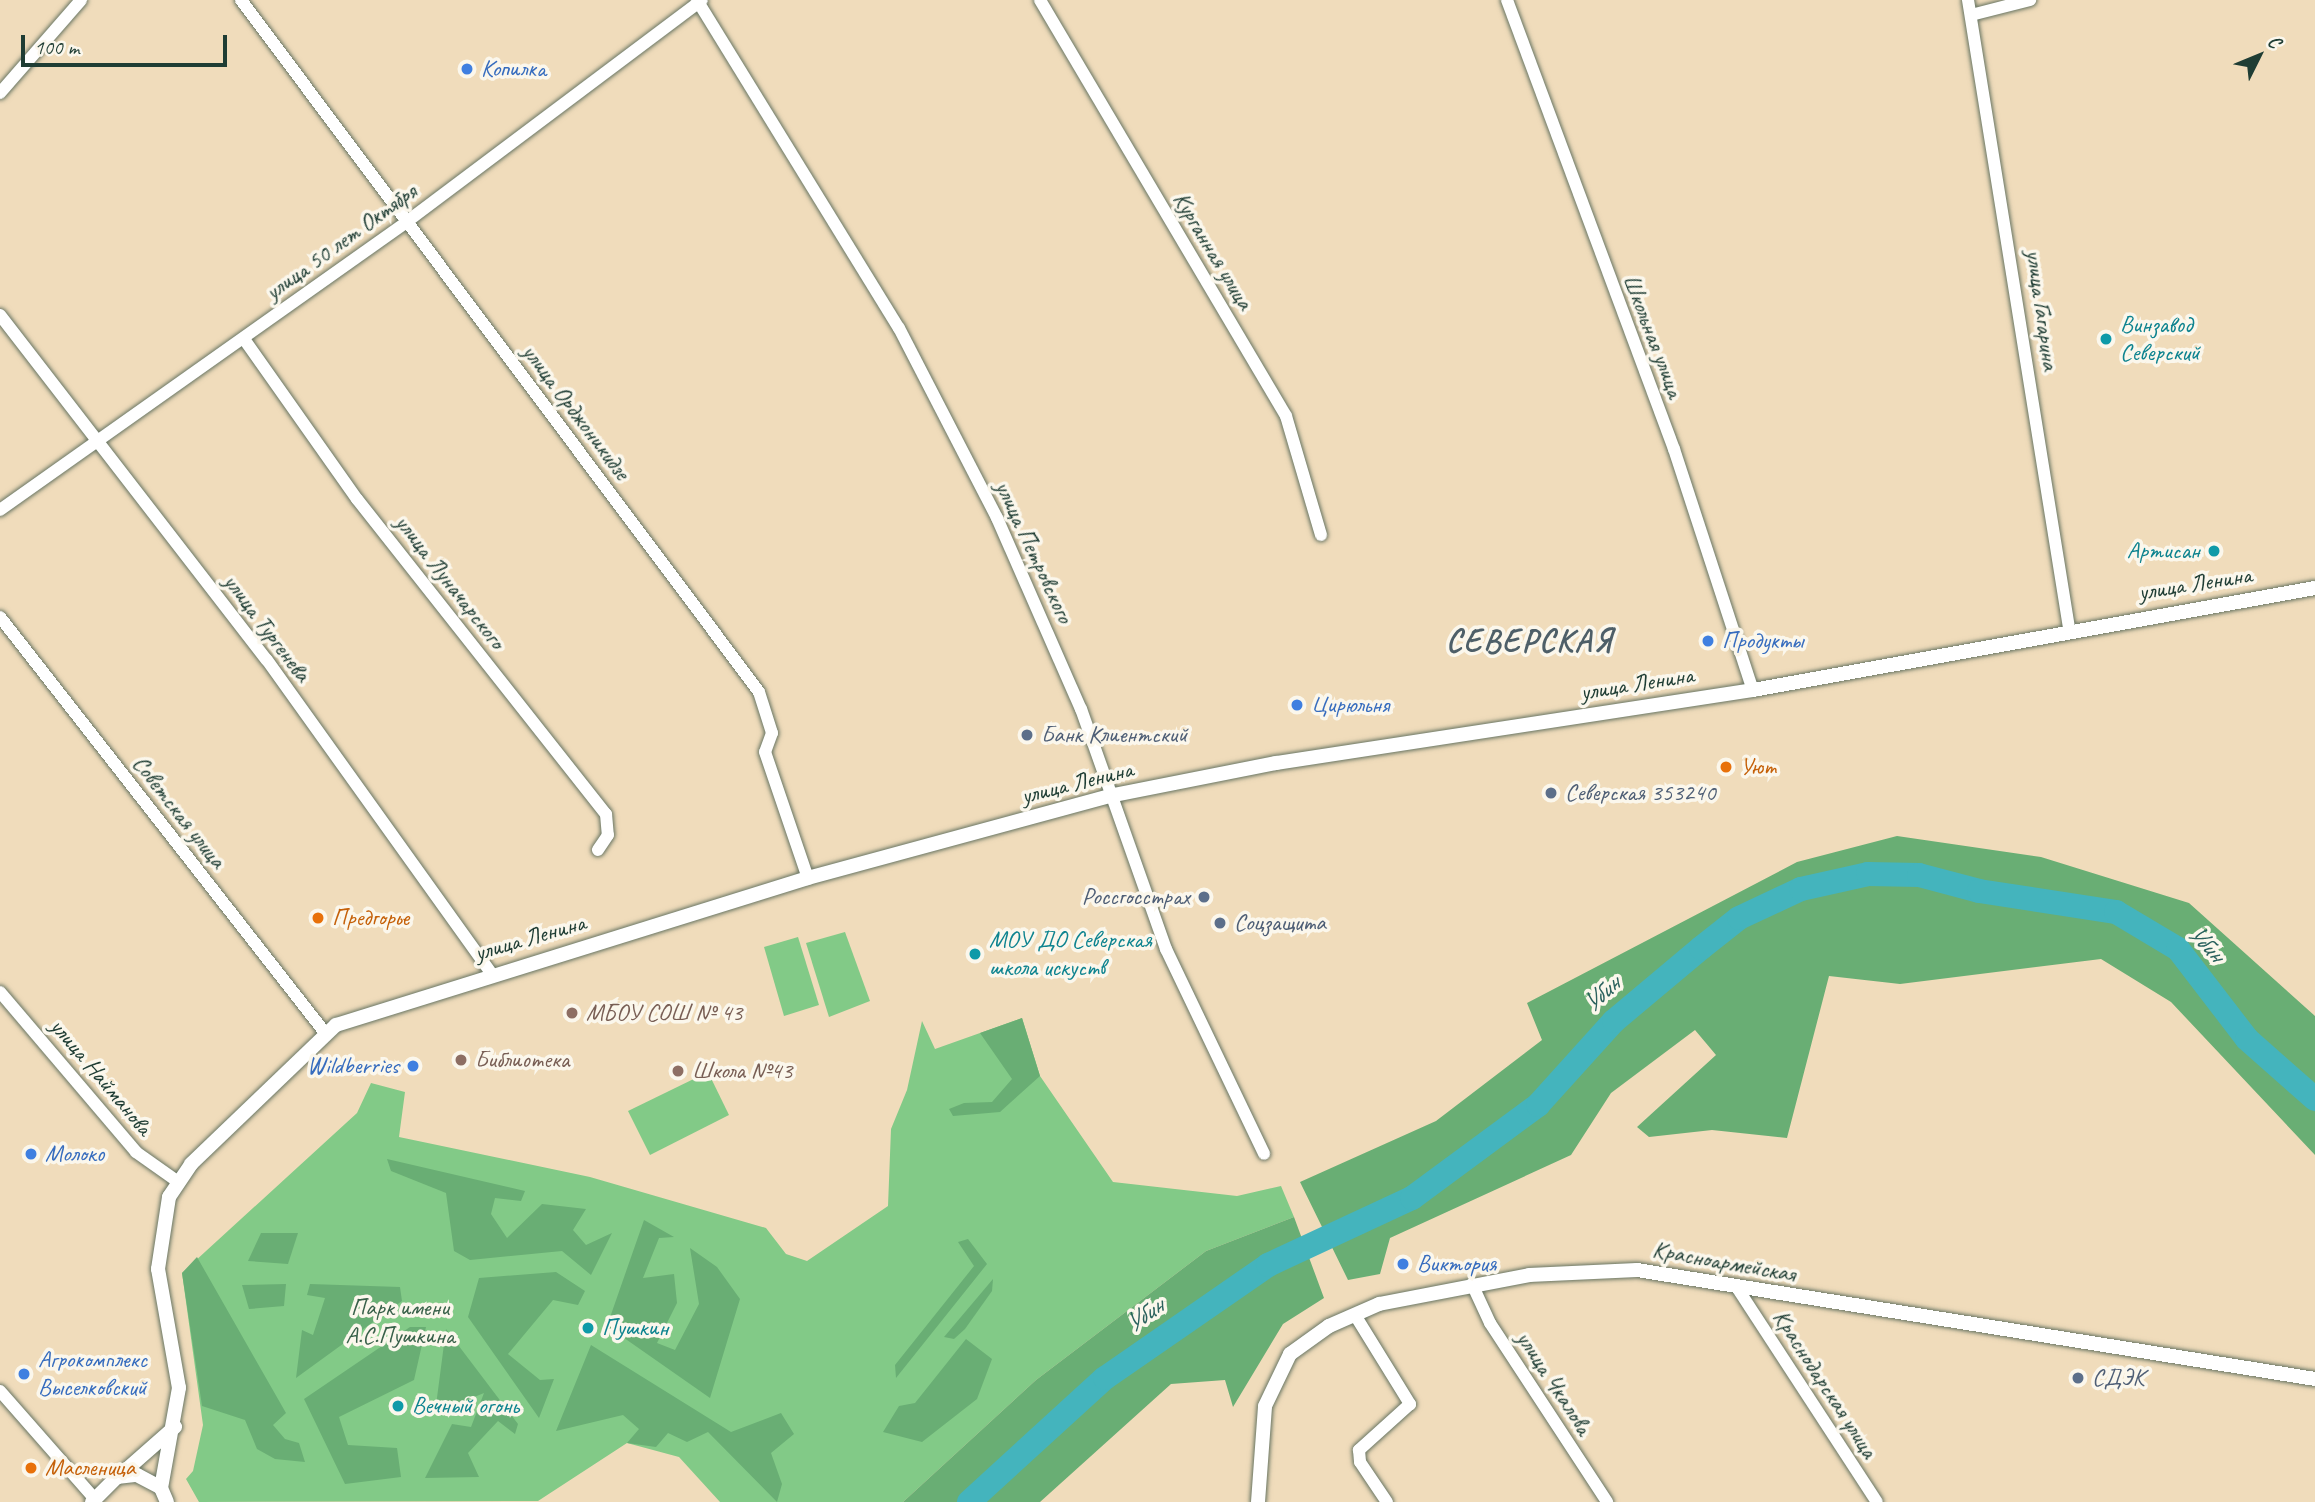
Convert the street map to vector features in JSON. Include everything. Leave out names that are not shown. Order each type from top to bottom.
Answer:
[{"type":"street","points":[[0,93],[82,0]]},
{"type":"street","name":"улица Орджоникидзе","points":[[241,0],[405,223],[759,692],[772,733],[765,752],[808,878]]},
{"type":"street","name":"Курганная улица","points":[[1040,0],[1286,416],[1321,535]]},
{"type":"street","name":"Школьная улица","points":[[1507,0],[1674,449],[1753,690]]},
{"type":"street","name":"улица Гагарина","points":[[1968,0],[1975,15],[2069,628]]},
{"type":"street","points":[[1975,15],[2030,0]]},
{"type":"street","name":"улица 50 лет Октября","points":[[0,510],[405,223],[699,1]]},
{"type":"street","name":"улица Петровского","points":[[699,1],[899,328],[997,518],[1114,795],[1123,840],[1166,949],[1264,1154]]},
{"type":"street","name":"улица Тургенева","points":[[0,314],[267,660],[491,973]]},
{"type":"street","name":"улица Луначарского","points":[[244,339],[357,499],[606,814],[608,835],[598,850]]},
{"type":"street","name":"улица Ленина","points":[[117,1477],[137,1475],[164,1495],[179,1388],[158,1269],[162,1219],[177,1181],[326,1034],[491,973],[808,878],[1114,795],[1276,763],[1753,690],[2069,628],[2315,587]]},
{"type":"street","name":"Советская улица","points":[[0,617],[326,1034]]},
{"type":"street","name":"улица Найманова","points":[[0,992],[136,1152],[177,1181]]},
{"type":"street","name":"Красноармейская","points":[[1258,1502],[1271,1387],[1290,1354],[1355,1315],[1472,1284],[1637,1270],[1738,1289],[2315,1379]]},
{"type":"street","name":"улица Чкалова","points":[[1472,1284],[1490,1324],[1607,1502]]},
{"type":"street","name":"Краснодарская улица","points":[[1738,1289],[1877,1502]]},
{"type":"street","points":[[1355,1315],[1410,1404],[1359,1450],[1360,1462],[1387,1502]]},
{"type":"street","points":[[0,1391],[93,1500],[175,1427]]},
{"type":"green space","points":[[1897,836],[2041,857],[2189,903],[2315,1016],[2315,1155],[2171,1002],[2101,959],[1900,984],[1829,976],[1787,1138],[1712,1130],[1649,1137],[1637,1127],[1716,1055],[1695,1030],[1611,1093],[1571,1155],[1390,1238],[1380,1274],[1348,1280],[1300,1182],[1436,1121],[1542,1040],[1527,1003],[1797,862]]},
{"type":"green space","points":[[845,932],[870,1001],[829,1017],[806,943]]},
{"type":"green space","points":[[798,937],[819,1005],[784,1016],[764,947]]},
{"type":"green space","name":"Парк имени А.С.Пушкина","points":[[1022,1018],[1040,1076],[1113,1182],[1237,1196],[1281,1186],[1294,1217],[1206,1251],[1036,1380],[903,1502],[720,1502],[679,1457],[627,1443],[538,1501],[199,1502],[186,1479],[193,1471],[203,1425],[182,1273],[357,1113],[371,1083],[405,1092],[399,1137],[590,1177],[766,1228],[786,1254],[807,1261],[888,1206],[891,1129],[907,1090],[922,1021],[935,1049]]},
{"type":"green space","points":[[1022,1018],[1040,1076],[1000,1112],[953,1116],[949,1109],[964,1103],[992,1102],[1012,1079],[980,1033]]},
{"type":"green space","points":[[708,1072],[729,1115],[650,1155],[628,1111]]},
{"type":"green space","points":[[387,1159],[525,1191],[521,1201],[495,1198],[491,1214],[507,1238],[542,1204],[586,1209],[573,1230],[586,1245],[612,1233],[591,1275],[562,1251],[470,1260],[454,1251],[446,1193],[391,1171]]},
{"type":"green space","points":[[1294,1217],[1324,1298],[1283,1324],[1233,1407],[1225,1380],[1171,1384],[1040,1502],[903,1502],[1036,1380],[1206,1251]]},
{"type":"green space","points":[[644,1220],[674,1237],[659,1238],[643,1278],[674,1274],[677,1303],[657,1343],[675,1350],[699,1304],[690,1248],[717,1267],[740,1299],[710,1398],[607,1326]]},
{"type":"green space","points":[[261,1233],[298,1233],[288,1264],[248,1261]]},
{"type":"green space","points":[[968,1239],[987,1264],[896,1378],[895,1365],[974,1266],[958,1242]]},
{"type":"green space","points":[[197,1257],[286,1413],[273,1425],[285,1439],[299,1443],[305,1462],[275,1459],[257,1449],[245,1420],[202,1406],[182,1273]]},
{"type":"green space","points":[[556,1272],[585,1291],[578,1305],[553,1300],[508,1354],[540,1380],[554,1379],[539,1418],[468,1317],[479,1278]]},
{"type":"green space","points":[[993,1279],[992,1291],[965,1329],[954,1339],[944,1337]]},
{"type":"green space","points":[[286,1284],[284,1306],[249,1309],[242,1285]]},
{"type":"green space","points":[[310,1284],[400,1287],[402,1301],[296,1378],[302,1330],[313,1335],[325,1298],[307,1295]]},
{"type":"green space","points":[[410,1327],[426,1327],[414,1380],[339,1417],[348,1445],[397,1448],[401,1477],[345,1484],[304,1399]]},
{"type":"green space","points":[[446,1329],[518,1424],[515,1434],[498,1421],[468,1453],[479,1477],[425,1478],[452,1424],[471,1427],[484,1393],[435,1413]]},
{"type":"green space","points":[[966,1339],[992,1359],[977,1399],[922,1442],[883,1432],[899,1406],[915,1403]]},
{"type":"green space","points":[[591,1345],[731,1432],[781,1413],[794,1434],[771,1453],[782,1484],[777,1502],[708,1432],[687,1442],[668,1433],[656,1447],[627,1443],[639,1429],[623,1415],[556,1431]]},
{"type":"waterway","name":"Убин","points":[[969,1502],[1105,1378],[1268,1265],[1412,1198],[1538,1105],[1614,1021],[1701,948],[1739,918],[1801,889],[1868,874],[1919,875],[1979,891],[2116,912],[2178,949],[2247,1039],[2315,1099]]},
{"type":"place","name":"Копилка","points":[[467,69]]},
{"type":"place","name":"Винзавод Северский","points":[[2106,339]]},
{"type":"place","name":"Артисан","points":[[2214,551]]},
{"type":"place","name":"Продукты","points":[[1708,641]]},
{"type":"place","name":"Цирюльня","points":[[1297,705]]},
{"type":"place","name":"Банк Клиентский","points":[[1027,735]]},
{"type":"place","name":"Уют","points":[[1726,767]]},
{"type":"place","name":"Северская 353240","points":[[1551,793]]},
{"type":"place","name":"Россгосстрах","points":[[1204,897]]},
{"type":"place","name":"Предгорье","points":[[318,918]]},
{"type":"place","name":"Соцзащита","points":[[1220,923]]},
{"type":"place","name":"МОУ ДО Северская школа искуств","points":[[975,954]]},
{"type":"place","name":"МБОУ СОШ № 43","points":[[572,1013]]},
{"type":"place","name":"Библиотека","points":[[461,1060]]},
{"type":"place","name":"Wildberries","points":[[413,1066]]},
{"type":"place","name":"Школа №43","points":[[678,1071]]},
{"type":"place","name":"Молоко","points":[[31,1154]]},
{"type":"place","name":"Виктория","points":[[1403,1264]]},
{"type":"place","name":"Пушкин","points":[[588,1328]]},
{"type":"place","name":"Агрокомплекс Выселковский","points":[[24,1374]]},
{"type":"place","name":"СДЭК","points":[[2078,1378]]},
{"type":"place","name":"Вечный огонь","points":[[398,1406]]},
{"type":"place","name":"Масленица","points":[[31,1468]]},
{"type":"district","name":"СЕВЕРСКАЯ","points":[[1530,641]]}]
